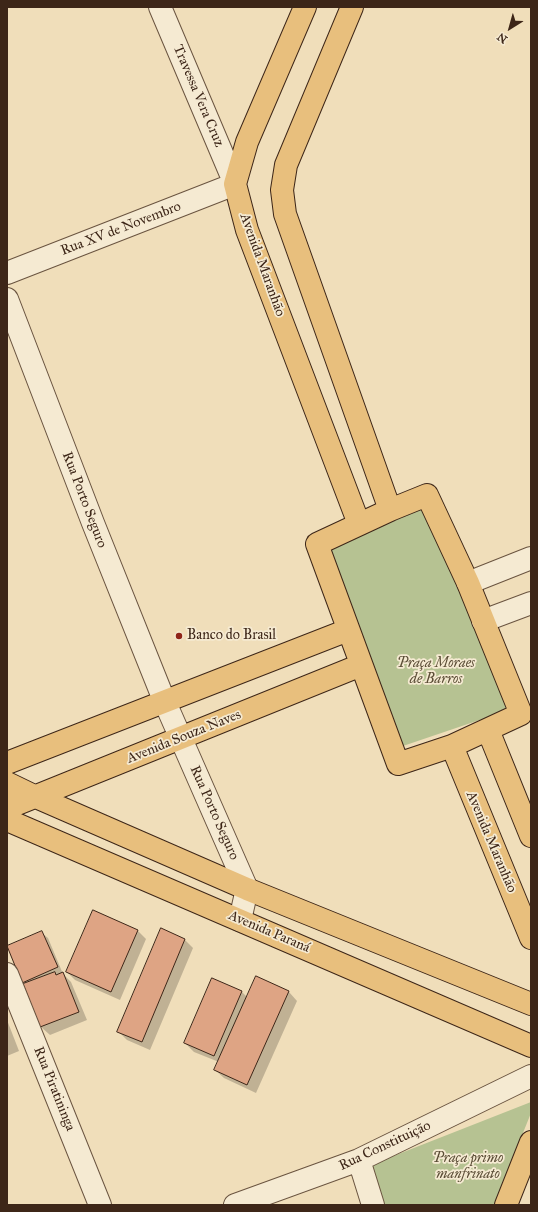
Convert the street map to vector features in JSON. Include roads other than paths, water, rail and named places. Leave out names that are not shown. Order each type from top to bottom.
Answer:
[{"type":"main road","points":[[235,184],[248,142],[305,7]]},
{"type":"main road","points":[[352,7],[296,136],[286,165],[282,190],[285,214],[390,510]]},
{"type":"main road","name":"Avenida Maranhão","points":[[235,184],[247,230],[359,524]]},
{"type":"main road","points":[[427,495],[468,583],[521,714],[452,746],[398,764],[316,544],[390,510],[427,495]]},
{"type":"main road","points":[[7,763],[164,700],[348,630]]},
{"type":"main road","name":"Avenida Souza Naves","points":[[7,808],[361,665]]},
{"type":"main road","points":[[488,730],[531,836]]},
{"type":"main road","name":"Avenida Maranhão","points":[[452,746],[531,938]]},
{"type":"main road","points":[[7,783],[36,797],[247,888],[531,1004]]},
{"type":"main road","name":"Avenida Paraná","points":[[7,820],[531,1046]]},
{"type":"main road","points":[[506,1205],[531,1142]]},
{"type":"street","name":"Travessa Vera Cruz","points":[[160,7],[235,184]]},
{"type":"street","name":"Rua XV de Novembro","points":[[7,273],[235,184]]},
{"type":"street","name":"Rua Porto Seguro","points":[[7,299],[93,524],[164,700],[247,888]]},
{"type":"street","points":[[468,583],[531,558]]},
{"type":"street","points":[[483,621],[531,603]]},
{"type":"street","points":[[240,920],[247,888]]},
{"type":"street","name":"Rua Piratininga","points":[[7,974],[100,1205]]},
{"type":"street","name":"Rua Constituição","points":[[235,1205],[359,1160],[531,1076]]},
{"type":"street","points":[[359,1160],[373,1205]]},
{"type":"place","name":"Banco do Brasil","points":[[179,636]]},
{"type":"park label","name":"Praça Moraes de Barros","points":[[436,672]]},
{"type":"park label","name":"Praça primo manfrinato","points":[[468,1168]]}]
